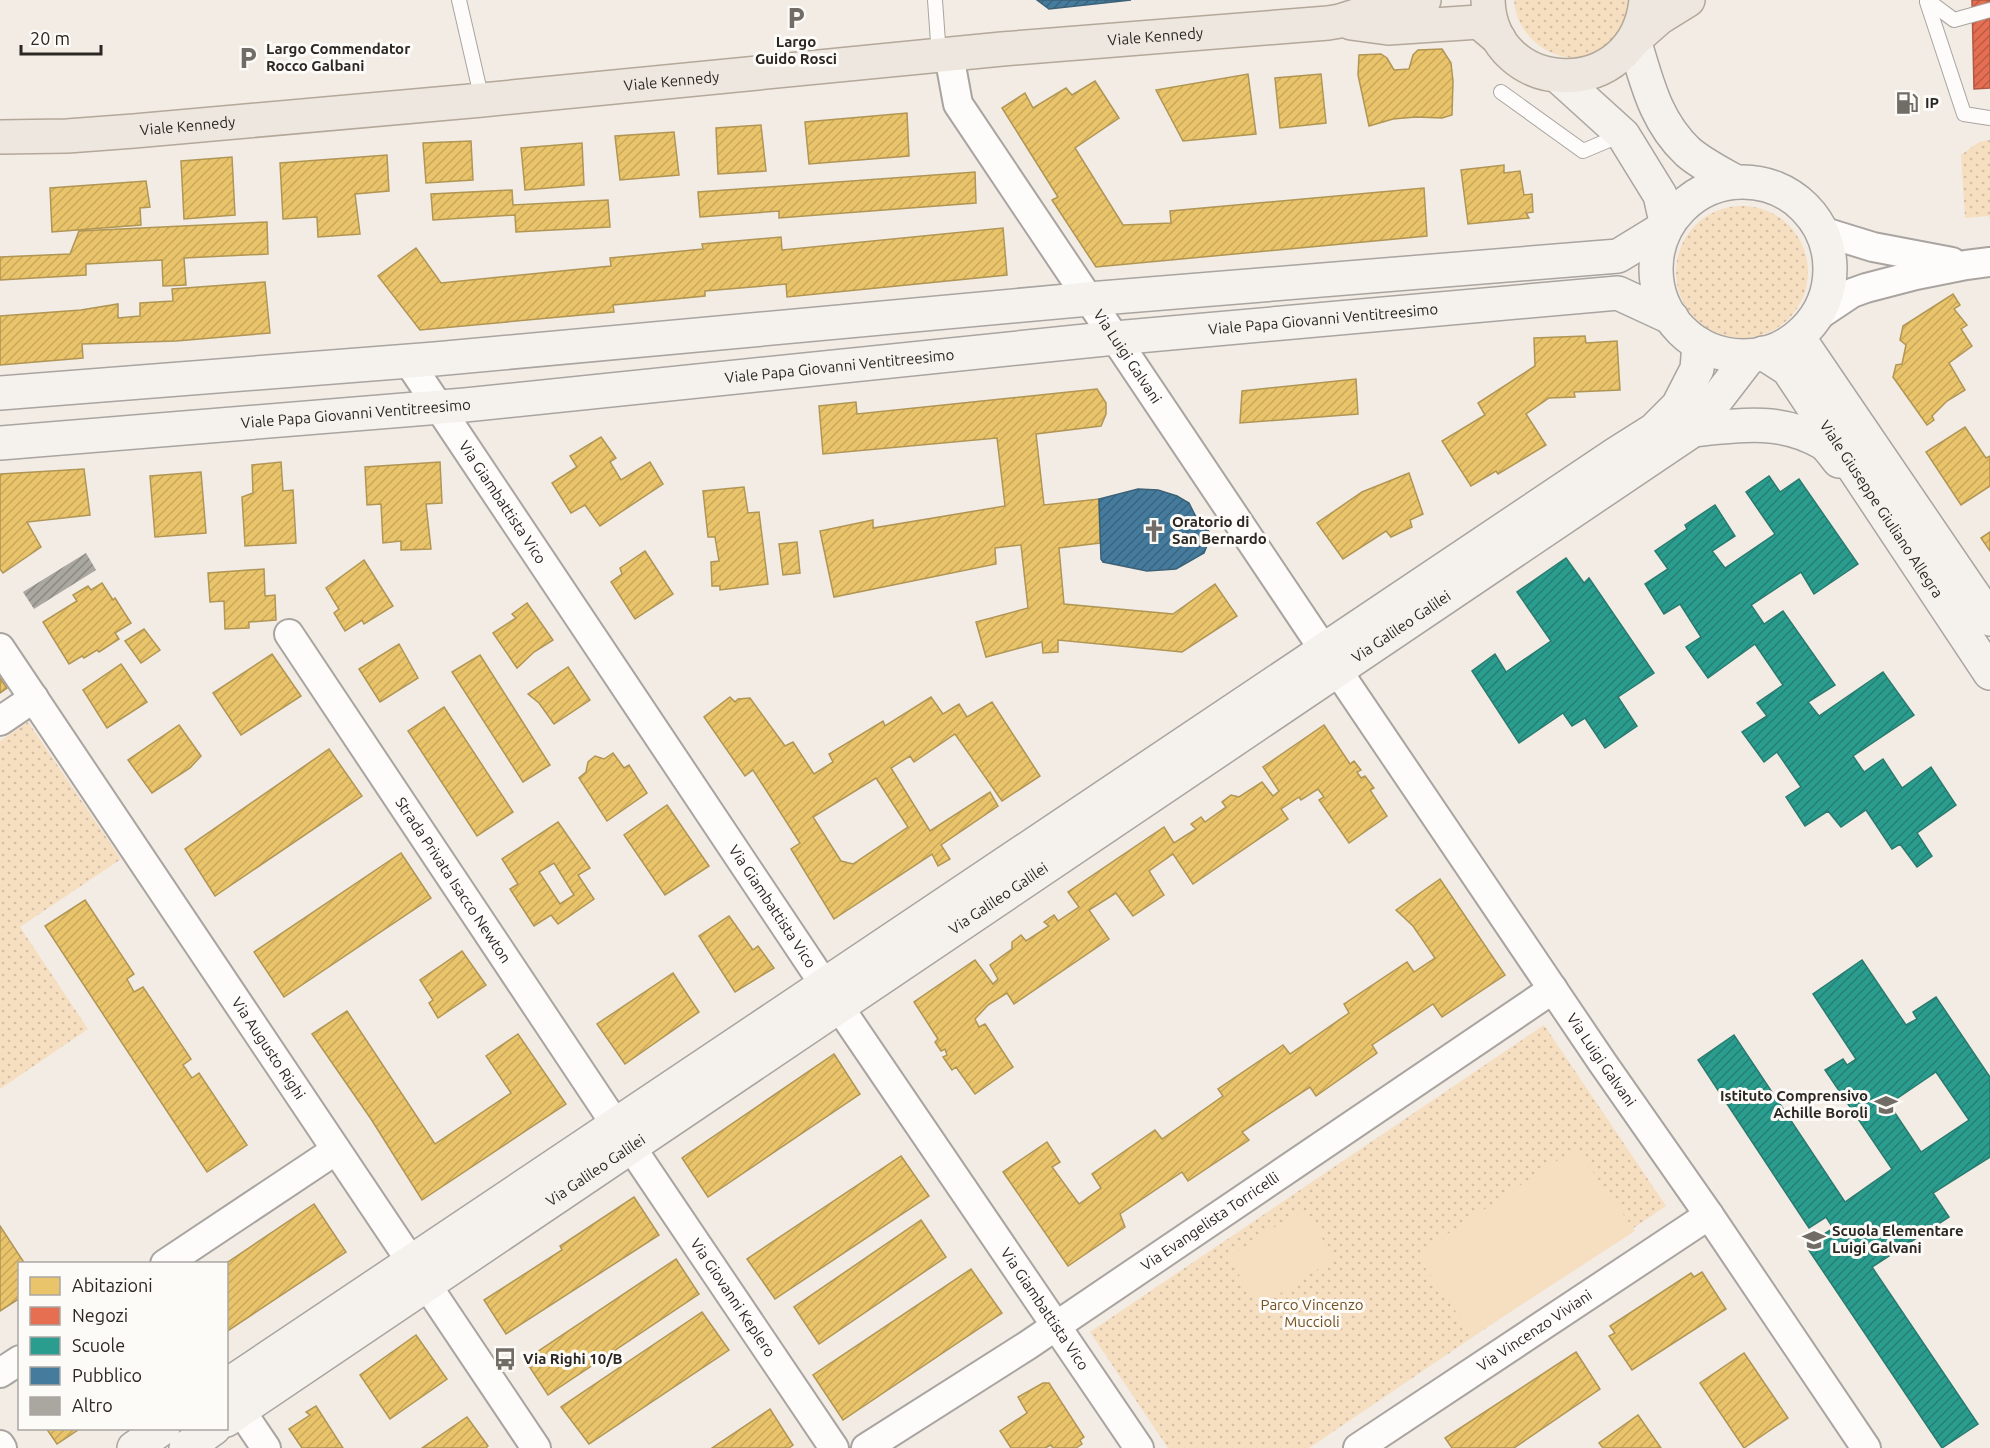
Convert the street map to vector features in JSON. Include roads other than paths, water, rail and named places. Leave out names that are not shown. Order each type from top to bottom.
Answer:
[{"type":"main road","points":[[1340,21],[1387,6],[1424,0]]},
{"type":"main road","points":[[1488,0],[1488,14],[1499,39]]},
{"type":"main road","points":[[1634,40],[1644,16],[1646,0]]},
{"type":"main road","points":[[1340,21],[1388,28],[1479,22],[1499,39],[1517,60],[1537,71],[1559,76],[1584,75],[1607,66],[1626,51],[1634,40],[1659,18],[1688,0]]},
{"type":"main road","name":"Viale Kennedy","points":[[0,137],[67,136],[134,131],[1340,21]]},
{"type":"street","points":[[1634,40],[1653,101],[1667,128],[1690,153],[1736,182]]},
{"type":"street","name":"Via Luigi Galvani","points":[[944,56],[958,104],[1552,989],[1709,1215],[1866,1448]]},
{"type":"street","points":[[1559,76],[1623,135],[1660,195],[1667,226]]},
{"type":"street","points":[[1807,327],[1827,293],[1830,267],[1825,239],[1811,214],[1790,195],[1764,184],[1736,182],[1708,189],[1685,204],[1667,226],[1657,252],[1657,280],[1664,306],[1678,328],[1699,345],[1724,354],[1756,355],[1776,350],[1807,327],[1852,293],[1978,263]]},
{"type":"street","points":[[0,393],[408,361],[1089,299],[1618,256],[1667,226]]},
{"type":"street","points":[[1821,231],[1873,247],[1978,263]]},
{"type":"street","name":"Viale Papa Giovanni Ventitreesimo","points":[[0,443],[438,406],[1115,338],[1618,293],[1672,318]]},
{"type":"street","name":"Viale Giuseppe Giuliano Allegra","points":[[1807,327],[1990,619]]},
{"type":"street","name":"Via Galileo Galilei","points":[[1330,660],[1606,460],[1654,430],[1678,406],[1697,369],[1699,345]]},
{"type":"street","name":"Viale Giuseppe Giuliano Allegra","points":[[1756,355],[1788,369],[1990,673]]},
{"type":"street","name":"Via Galileo Galilei","points":[[231,1406],[419,1273],[1330,660],[1694,430],[1756,355]]},
{"type":"street","name":"Via Giambattista Vico","points":[[408,361],[832,995],[1139,1448]]},
{"type":"street","points":[[1694,430],[1751,424],[1769,424],[1790,428],[1825,444],[1848,472],[1864,484]]},
{"type":"street","name":"Strada Privata Isacco Newton","points":[[289,634],[624,1136]]},
{"type":"street","name":"Via Augusto Righi","points":[[0,648],[536,1448]]},
{"type":"street","points":[[0,721],[34,698]]},
{"type":"street","name":"Via Evangelista Torricelli","points":[[866,1448],[1056,1325],[1552,989]]},
{"type":"street","name":"Via Giovanni Keplero","points":[[624,1136],[834,1448]]},
{"type":"street","points":[[167,1262],[336,1150]]},
{"type":"street","name":"Via Vincenzo Viviani","points":[[1358,1448],[1709,1215]]},
{"type":"street","points":[[0,1373],[18,1361]]},
{"type":"street","points":[[231,1406],[266,1448]]},
{"type":"street","points":[[134,1448],[160,1430]]},
{"type":"street","points":[[186,1448],[211,1430]]},
{"type":"lane","points":[[459,0],[482,100]]},
{"type":"lane","points":[[935,0],[944,56]]},
{"type":"lane","points":[[1927,1],[1954,20],[1990,10]]},
{"type":"lane","points":[[1927,1],[1964,114],[1990,118]]},
{"type":"lane","points":[[1501,92],[1582,151],[1623,135]]},
{"type":"place","name":"Largo Guido Rosci","points":[[796,18]]},
{"type":"place","name":"Largo Commendator Rocco Galbani","points":[[248,58]]},
{"type":"place","name":"IP","points":[[1907,103]]},
{"type":"place","name":"Oratorio di San Bernardo","points":[[1154,531]]},
{"type":"place","name":"Istituto Comprensivo Achille Boroli","points":[[1886,1105]]},
{"type":"place","name":"Scuola Elementare Luigi Galvani","points":[[1814,1240]]},
{"type":"place","name":"Via Righi 10/B","points":[[505,1359]]},
{"type":"park label","name":"Parco Vincenzo Muccioli","points":[[1312,1314]]}]
